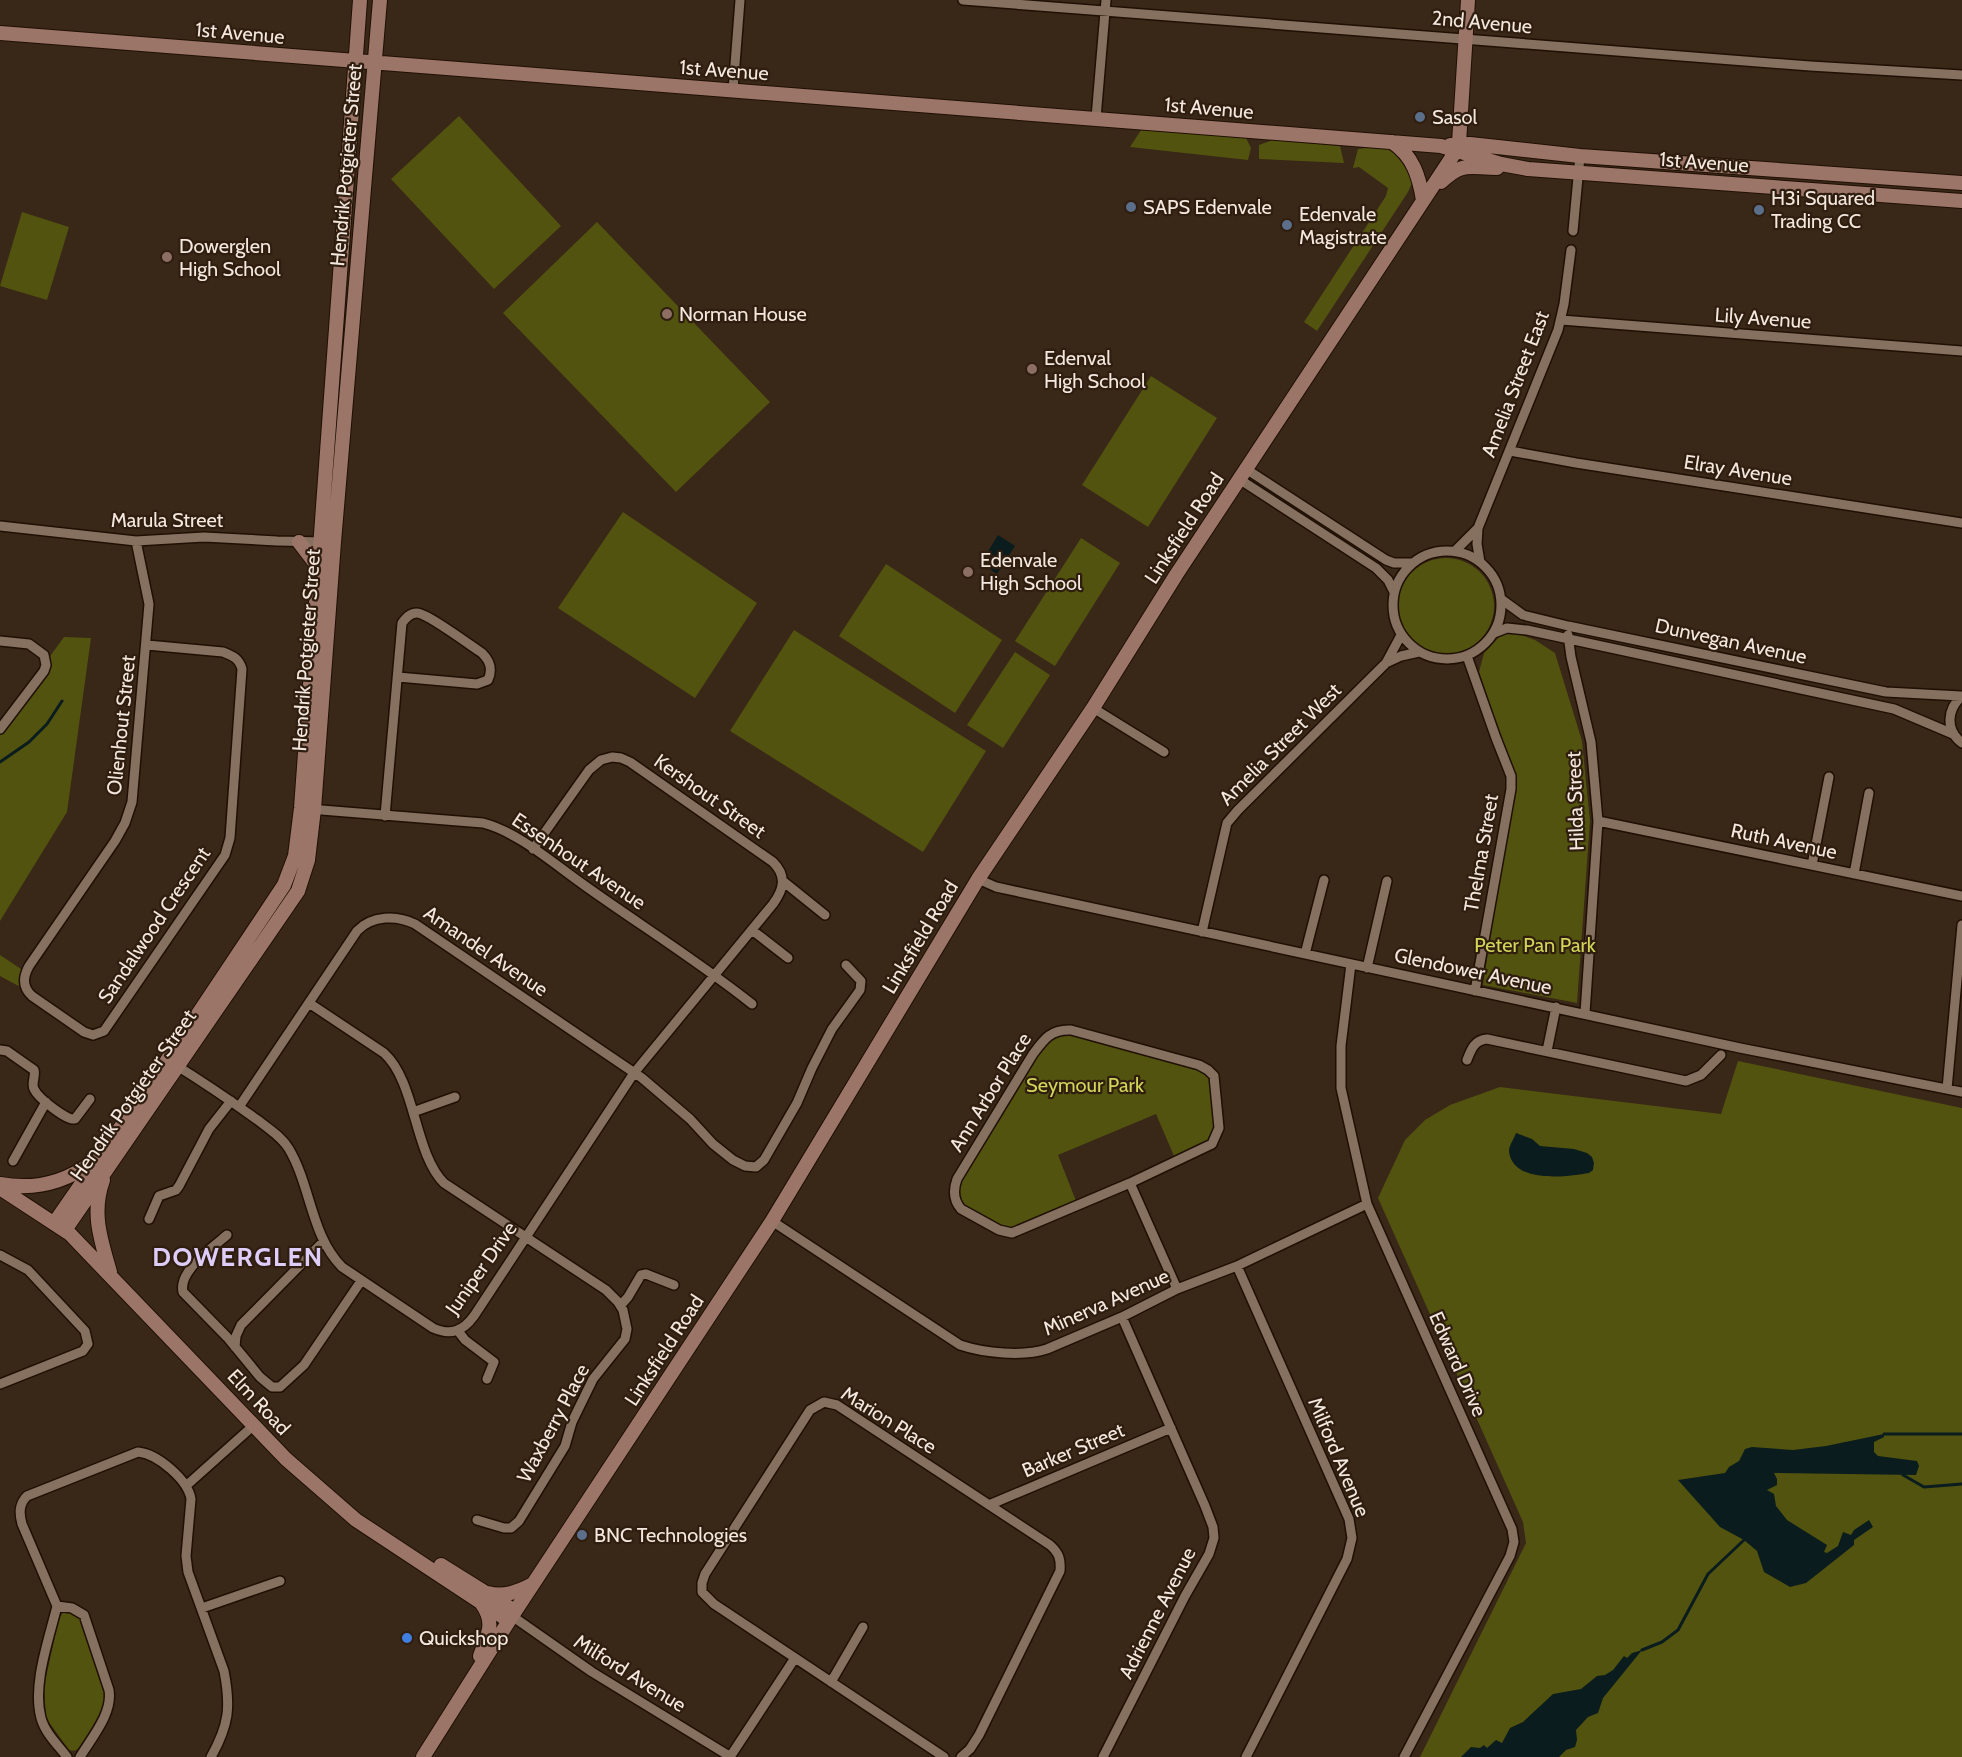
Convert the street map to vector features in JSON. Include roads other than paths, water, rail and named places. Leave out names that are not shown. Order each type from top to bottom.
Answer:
[{"type":"main road","name":"Hendrik Potgieter Street","points":[[60,1226],[173,1063],[298,891],[308,860],[318,567],[327,542],[322,521],[360,0]]},
{"type":"main road","name":"Hendrik Potgieter Street","points":[[308,809],[327,542],[362,214],[380,0]]},
{"type":"main road","points":[[1453,147],[1468,0]]},
{"type":"main road","name":"1st Avenue","points":[[0,33],[1453,147],[1962,183]]},
{"type":"main road","points":[[1392,142],[1401,148],[1412,162],[1426,196],[1457,168],[1515,167]]},
{"type":"main road","name":"1st Avenue","points":[[1453,147],[1515,167],[1962,201]]},
{"type":"main road","name":"Linksfield Road","points":[[423,1757],[473,1675],[772,1221],[978,879],[1093,708],[1242,474],[1426,196],[1453,147]]},
{"type":"main road","points":[[1732,184],[1734,168]]},
{"type":"main road","points":[[1932,181],[1932,199]]},
{"type":"main road","points":[[345,213],[362,214]]},
{"type":"main road","points":[[318,567],[300,542],[322,521]]},
{"type":"main road","points":[[0,1186],[36,1186],[62,1180],[106,1158]]},
{"type":"main road","points":[[106,1158],[96,1215],[99,1236],[111,1275]]},
{"type":"main road","name":"Elm Road","points":[[0,1186],[60,1226],[111,1275],[286,1459],[334,1500],[354,1507],[476,1594],[512,1616]]},
{"type":"main road","points":[[476,1594],[505,1594],[533,1584]]},
{"type":"main road","points":[[473,1675],[490,1624],[489,1617],[476,1594]]},
{"type":"street","points":[[732,90],[740,0]]},
{"type":"street","name":"2nd Avenue","points":[[963,0],[1810,66],[1962,75]]},
{"type":"street","points":[[1096,118],[1106,0]]},
{"type":"street","points":[[1573,231],[1580,156]]},
{"type":"street","name":"Amelia Street East","points":[[1480,562],[1477,544],[1478,528],[1561,320],[1571,249]]},
{"type":"street","name":"Lily Avenue","points":[[1561,320],[1962,351]]},
{"type":"street","name":"Elray Avenue","points":[[1510,451],[1962,523]]},
{"type":"street","points":[[1242,474],[1328,521],[1386,560],[1394,563],[1412,563]]},
{"type":"street","points":[[1242,474],[1321,532],[1380,571],[1394,592]]},
{"type":"street","points":[[1321,532],[1328,521]]},
{"type":"street","name":"Marula Street","points":[[0,526],[136,541],[204,537],[327,542]]},
{"type":"street","name":"Amelia Street East","points":[[1455,551],[1478,528]]},
{"type":"street","name":"Olienhout Street","points":[[27,990],[24,980],[29,966],[115,841],[130,812],[147,645],[149,598],[136,541]]},
{"type":"street","points":[[1438,551],[1455,551],[1480,562],[1492,574],[1501,598],[1500,618],[1494,633],[1483,647],[1467,656],[1452,660],[1436,659],[1419,652],[1401,635],[1393,615],[1394,592],[1403,573],[1412,563],[1422,556],[1438,551]]},
{"type":"street","name":"Dunvegan Avenue","points":[[1501,598],[1523,615],[1568,626],[1899,694],[1962,696]]},
{"type":"street","points":[[385,816],[402,623],[406,617],[416,613],[424,615],[482,653],[491,669],[488,680],[477,684],[398,677]]},
{"type":"street","name":"Hilda Street","points":[[1568,626],[1570,657],[1591,742],[1598,821],[1585,1013]]},
{"type":"street","name":"Dunvegan Avenue","points":[[1494,633],[1512,628],[1568,638],[1894,709],[1953,734]]},
{"type":"street","name":"Amelia Street West","points":[[1202,932],[1227,823],[1386,663],[1401,635]]},
{"type":"street","points":[[0,641],[33,646],[44,655],[46,665],[0,729]]},
{"type":"street","name":"Sandalwood Crescent","points":[[27,990],[32,996],[84,1032],[93,1035],[100,1034],[184,917],[227,849],[232,823],[242,669],[240,663],[235,657],[223,652],[147,645]]},
{"type":"street","name":"Amelia Street West","points":[[1386,663],[1401,656],[1419,652]]},
{"type":"street","points":[[1694,666],[1696,653]]},
{"type":"street","name":"Thelma Street","points":[[1467,656],[1511,776],[1475,991]]},
{"type":"street","points":[[1758,680],[1761,666]]},
{"type":"street","points":[[1830,695],[1833,681]]},
{"type":"street","points":[[1894,709],[1899,694]]},
{"type":"street","points":[[1962,696],[1951,710],[1949,718],[1953,734],[1962,743]]},
{"type":"street","points":[[1093,708],[1164,752]]},
{"type":"street","name":"Kershout Street","points":[[533,849],[589,770],[601,760],[612,757],[621,758],[654,778],[773,862],[781,872],[784,882],[825,915]]},
{"type":"street","points":[[1812,865],[1829,777]]},
{"type":"street","points":[[1854,874],[1869,793]]},
{"type":"street","name":"Essenhout Avenue","points":[[308,809],[483,823],[504,830],[714,974],[752,1004]]},
{"type":"street","name":"Ruth Avenue","points":[[1598,821],[1962,896]]},
{"type":"street","name":"Glendower Avenue","points":[[978,879],[996,887],[1367,968],[1751,1050],[1962,1092]]},
{"type":"street","points":[[1305,954],[1324,880]]},
{"type":"street","points":[[1367,968],[1387,881]]},
{"type":"street","points":[[714,974],[778,898],[784,882]]},
{"type":"street","name":"Amandel Avenue","points":[[149,1219],[159,1196],[176,1190],[183,1181],[209,1129],[235,1104],[361,927],[376,920],[400,918],[415,924],[634,1073],[699,1128],[713,1144],[738,1163],[751,1168],[760,1165],[797,1103],[832,1029],[860,990],[861,981],[846,965]]},
{"type":"street","points":[[1947,1089],[1962,925]]},
{"type":"street","points":[[752,930],[788,958]]},
{"type":"street","name":"Edward Drive","points":[[1351,964],[1341,1046],[1341,1088],[1367,1204],[1512,1529],[1514,1542],[1510,1556],[1404,1757]]},
{"type":"street","name":"Juniper Drive","points":[[173,1063],[278,1136],[291,1152],[324,1241],[336,1262],[433,1329],[445,1333],[458,1331],[468,1324],[634,1073],[714,974]]},
{"type":"street","points":[[309,1003],[384,1053],[392,1061],[414,1112],[432,1167],[439,1178],[606,1290],[621,1305],[641,1275],[646,1274],[674,1285]]},
{"type":"street","points":[[1546,1051],[1557,1007]]},
{"type":"street","name":"Ann Arbor Place","points":[[1060,1030],[1071,1030],[1199,1065],[1214,1076],[1219,1128],[1212,1144],[1130,1183],[1012,1233],[999,1230],[961,1209],[955,1197],[957,1179],[1033,1054],[1044,1038],[1060,1030]]},
{"type":"street","points":[[1467,1060],[1474,1046],[1483,1040],[1686,1081],[1701,1075],[1721,1055]]},
{"type":"street","points":[[0,1050],[7,1051],[34,1070],[34,1089],[46,1102],[68,1119],[74,1121],[90,1099]]},
{"type":"street","points":[[414,1112],[455,1097]]},
{"type":"street","points":[[13,1161],[46,1102]]},
{"type":"street","points":[[1130,1183],[1177,1289]]},
{"type":"street","name":"Minerva Avenue","points":[[772,1221],[960,1345],[975,1350],[1040,1352],[1122,1317],[1177,1289],[1237,1266],[1367,1204]]},
{"type":"street","points":[[227,1235],[190,1268],[184,1276],[183,1292],[266,1384],[272,1387],[280,1387],[304,1365],[361,1281]]},
{"type":"street","points":[[235,1347],[236,1336],[241,1325],[324,1241]]},
{"type":"street","points":[[0,1255],[28,1270],[85,1331],[88,1344],[83,1351],[0,1384]]},
{"type":"street","name":"Milford Avenue","points":[[1237,1266],[1349,1519],[1352,1538],[1347,1559],[1246,1757]]},
{"type":"street","name":"Waxberry Place","points":[[477,1520],[504,1528],[511,1528],[519,1521],[565,1446],[572,1422],[593,1379],[625,1339],[627,1329],[621,1305]]},
{"type":"street","name":"Adrienne Avenue","points":[[1103,1757],[1185,1596],[1209,1554],[1214,1538],[1213,1527],[1122,1317]]},
{"type":"street","points":[[218,1329],[230,1330],[241,1325]]},
{"type":"street","points":[[458,1331],[465,1340],[494,1362],[487,1379]]},
{"type":"street","name":"Marion Place","points":[[944,1757],[714,1604],[702,1592],[705,1574],[781,1453],[810,1410],[818,1404],[828,1402],[837,1405],[1050,1545],[1061,1560],[1060,1570],[979,1735],[970,1749],[961,1757]]},
{"type":"street","points":[[187,1485],[254,1425]]},
{"type":"street","name":"Barker Street","points":[[989,1505],[1171,1428]]},
{"type":"street","points":[[68,1757],[41,1718],[39,1684],[57,1606],[22,1524],[20,1506],[27,1496],[138,1452],[156,1458],[187,1485],[191,1499],[186,1556],[188,1572],[226,1683],[228,1720],[211,1757]]},
{"type":"street","points":[[202,1608],[280,1581]]},
{"type":"street","points":[[57,1606],[72,1608],[84,1615],[111,1700],[80,1757]]},
{"type":"street","name":"Milford Avenue","points":[[512,1616],[592,1672],[730,1757]]},
{"type":"street","points":[[831,1682],[863,1627]]},
{"type":"street","points":[[730,1757],[795,1658]]},
{"type":"waterway","points":[[0,762],[29,742],[47,724],[62,701]]},
{"type":"waterway","points":[[1884,1434],[1962,1434]]},
{"type":"waterway","points":[[1903,1475],[1924,1487],[1962,1484]]},
{"type":"waterway","points":[[1642,1650],[1662,1642],[1678,1630],[1708,1574],[1744,1540]]},
{"type":"place","name":"Sasol","points":[[1420,117]]},
{"type":"place","name":"SAPS Edenvale","points":[[1131,207]]},
{"type":"place","name":"H3i Squared Trading CC","points":[[1759,210]]},
{"type":"place","name":"Edenvale Magistrate","points":[[1287,225]]},
{"type":"place","name":"Dowerglen High School","points":[[167,257]]},
{"type":"place","name":"Norman House","points":[[667,314]]},
{"type":"place","name":"Edenval High School","points":[[1032,369]]},
{"type":"place","name":"Edenvale High School","points":[[968,572]]},
{"type":"place","name":"BNC Technologies","points":[[582,1535]]},
{"type":"place","name":"Quickshop","points":[[407,1638]]},
{"type":"district","name":"DOWERGLEN","points":[[238,1257]]},
{"type":"park label","name":"Peter Pan Park","points":[[1535,945]]},
{"type":"park label","name":"Seymour Park","points":[[1085,1085]]}]
